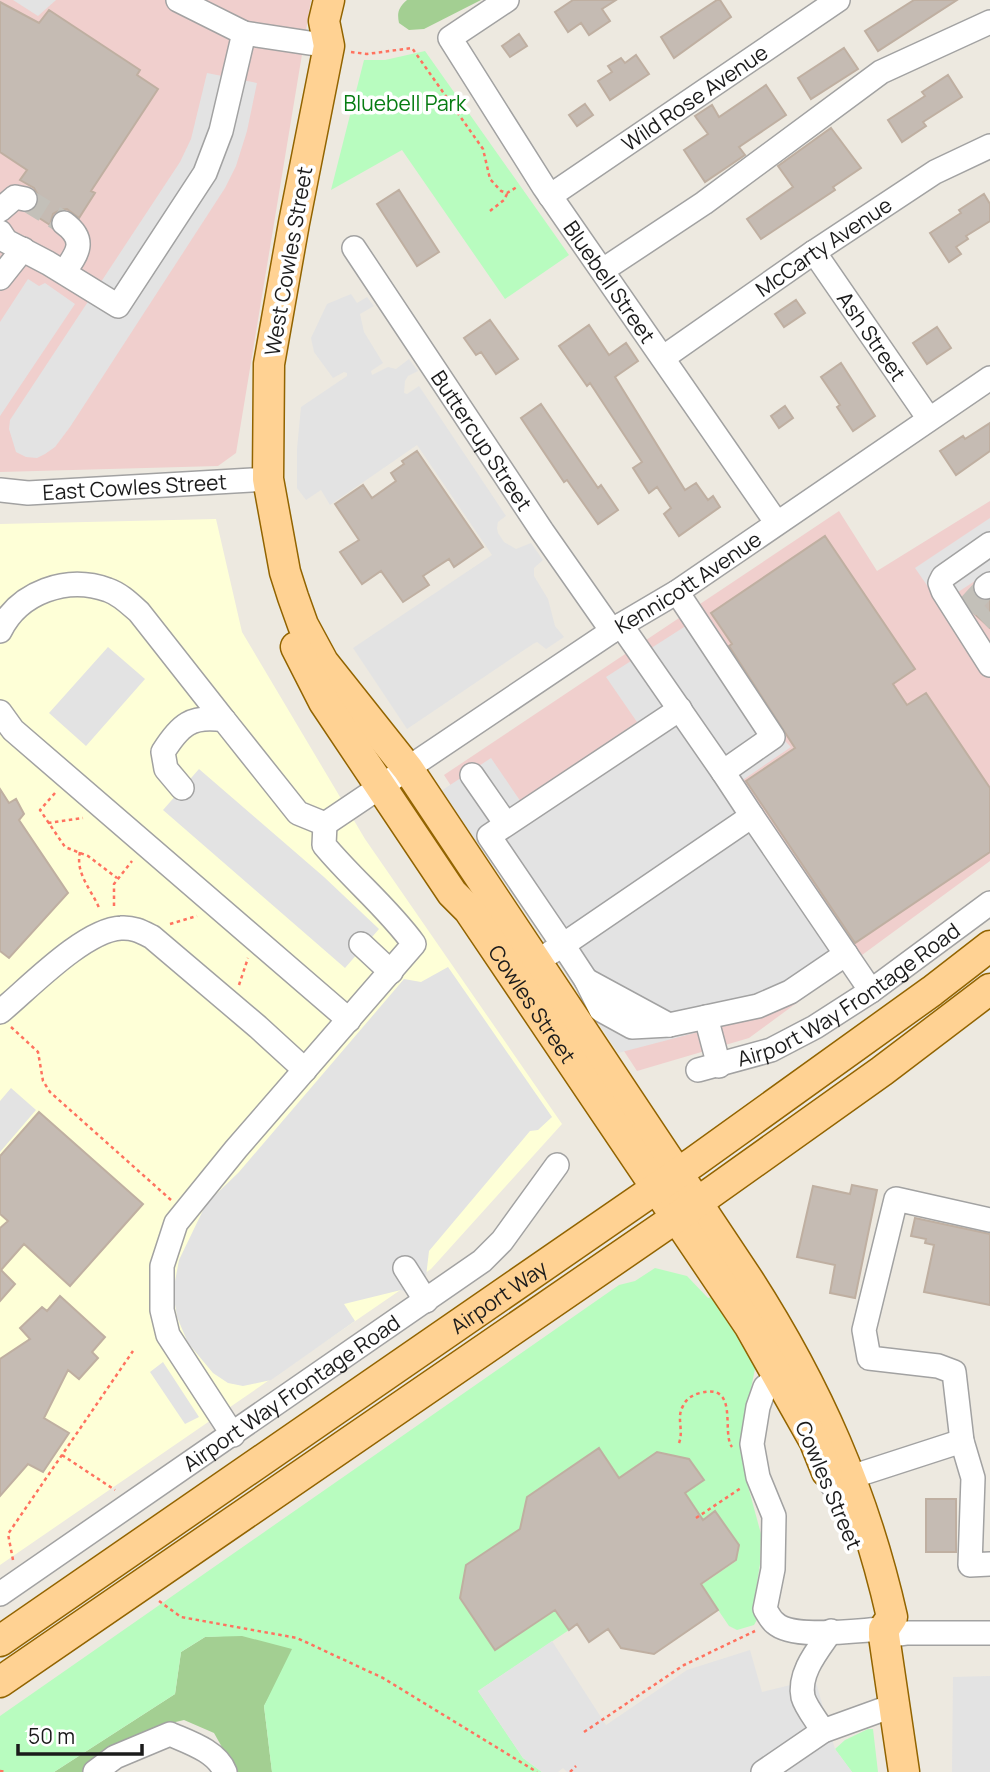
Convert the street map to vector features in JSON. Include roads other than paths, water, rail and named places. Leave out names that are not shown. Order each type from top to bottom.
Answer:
[{"type":"main road","name":"West Cowles Street","points":[[329,0],[324,21],[338,49]]},
{"type":"main road","name":"West Cowles Street","points":[[259,479],[269,364],[293,223],[348,0]]},
{"type":"main road","name":"Cowles Street","points":[[259,479],[303,625],[323,662],[408,769],[525,969],[687,1210],[777,1324],[817,1399],[842,1481],[884,1578],[904,1772]]},
{"type":"main road","name":"Cowles Street","points":[[259,479],[261,551],[271,588],[287,629],[324,702],[452,893],[525,969]]},
{"type":"main road","name":"Airport Way","points":[[0,1641],[666,1180],[932,991],[990,946]]},
{"type":"main road","name":"Airport Way","points":[[0,1682],[687,1210],[882,1071],[990,989]]},
{"type":"main road","name":"Cowles Street","points":[[687,1210],[815,1442],[842,1481]]},
{"type":"street","points":[[178,0],[244,33],[338,49]]},
{"type":"street","name":"Bluebell Street","points":[[507,0],[450,38],[550,196],[776,522]]},
{"type":"street","name":"Wild Rose Avenue","points":[[550,196],[838,0]]},
{"type":"street","points":[[603,270],[704,203],[881,72],[990,22]]},
{"type":"street","points":[[0,232],[6,241],[64,272],[118,306],[205,173],[221,131],[244,33]]},
{"type":"street","name":"McCarty Avenue","points":[[664,357],[814,252],[935,172],[990,146]]},
{"type":"street","points":[[0,210],[15,197],[25,199]]},
{"type":"street","points":[[64,223],[73,230],[79,240],[77,255],[64,272]]},
{"type":"street","name":"Buttercup Street","points":[[354,248],[542,531],[680,709],[871,991]]},
{"type":"street","points":[[0,278],[23,249]]},
{"type":"street","name":"Ash Street","points":[[814,252],[929,419]]},
{"type":"street","name":"Kennicott Avenue","points":[[325,824],[617,628],[677,592],[990,378]]},
{"type":"street","name":"East Cowles Street","points":[[0,490],[28,493],[259,479]]},
{"type":"street","points":[[978,635],[940,583],[943,577],[990,544]]},
{"type":"street","points":[[0,631],[20,604],[52,587],[83,585],[108,590],[124,599],[139,612],[298,813],[325,824],[324,845],[364,891],[395,918],[414,944],[176,1223],[162,1266],[162,1310],[168,1335],[233,1435]]},
{"type":"street","points":[[677,592],[773,737],[723,772]]},
{"type":"street","points":[[680,709],[489,836],[586,980],[669,1025],[758,1006],[790,992],[846,954]]},
{"type":"street","points":[[0,712],[13,730],[349,1020]]},
{"type":"street","points":[[182,788],[166,769],[163,752],[175,732],[190,722],[205,717],[224,720]]},
{"type":"street","points":[[472,775],[506,824]]},
{"type":"street","points":[[525,969],[752,816]]},
{"type":"street","name":"Airport Way Frontage Road","points":[[706,1017],[708,1068],[771,1050],[815,1027],[871,991],[990,903]]},
{"type":"street","points":[[4,1018],[82,942],[104,931],[133,928],[152,937],[304,1070]]},
{"type":"street","points":[[361,944],[391,972]]},
{"type":"street","name":"Airport Way Frontage Road","points":[[0,1594],[482,1261],[502,1241],[557,1165]]},
{"type":"street","points":[[990,1220],[896,1199],[864,1330],[869,1358],[938,1366],[954,1372],[962,1440],[973,1478],[970,1565],[990,1564]]},
{"type":"street","points":[[405,1268],[426,1301]]},
{"type":"street","points":[[779,1376],[765,1387],[758,1407],[752,1444],[756,1466],[774,1516],[773,1569],[765,1609],[774,1623],[783,1628],[818,1634],[887,1627],[906,1633],[990,1633]]},
{"type":"street","points":[[842,1481],[962,1440]]},
{"type":"street","points":[[823,1731],[803,1698],[805,1676],[812,1658],[831,1631]]},
{"type":"street","points":[[763,1772],[823,1731],[895,1705]]},
{"type":"street","points":[[95,1772],[115,1758],[170,1734],[198,1746],[222,1764],[225,1772]]},
{"type":"tunnel","points":[[25,199],[64,223]]},
{"type":"tunnel","points":[[967,608],[986,587]]},
{"type":"tunnel","points":[[981,620],[990,612]]},
{"type":"park label","name":"Bluebell Park","points":[[405,103]]}]
